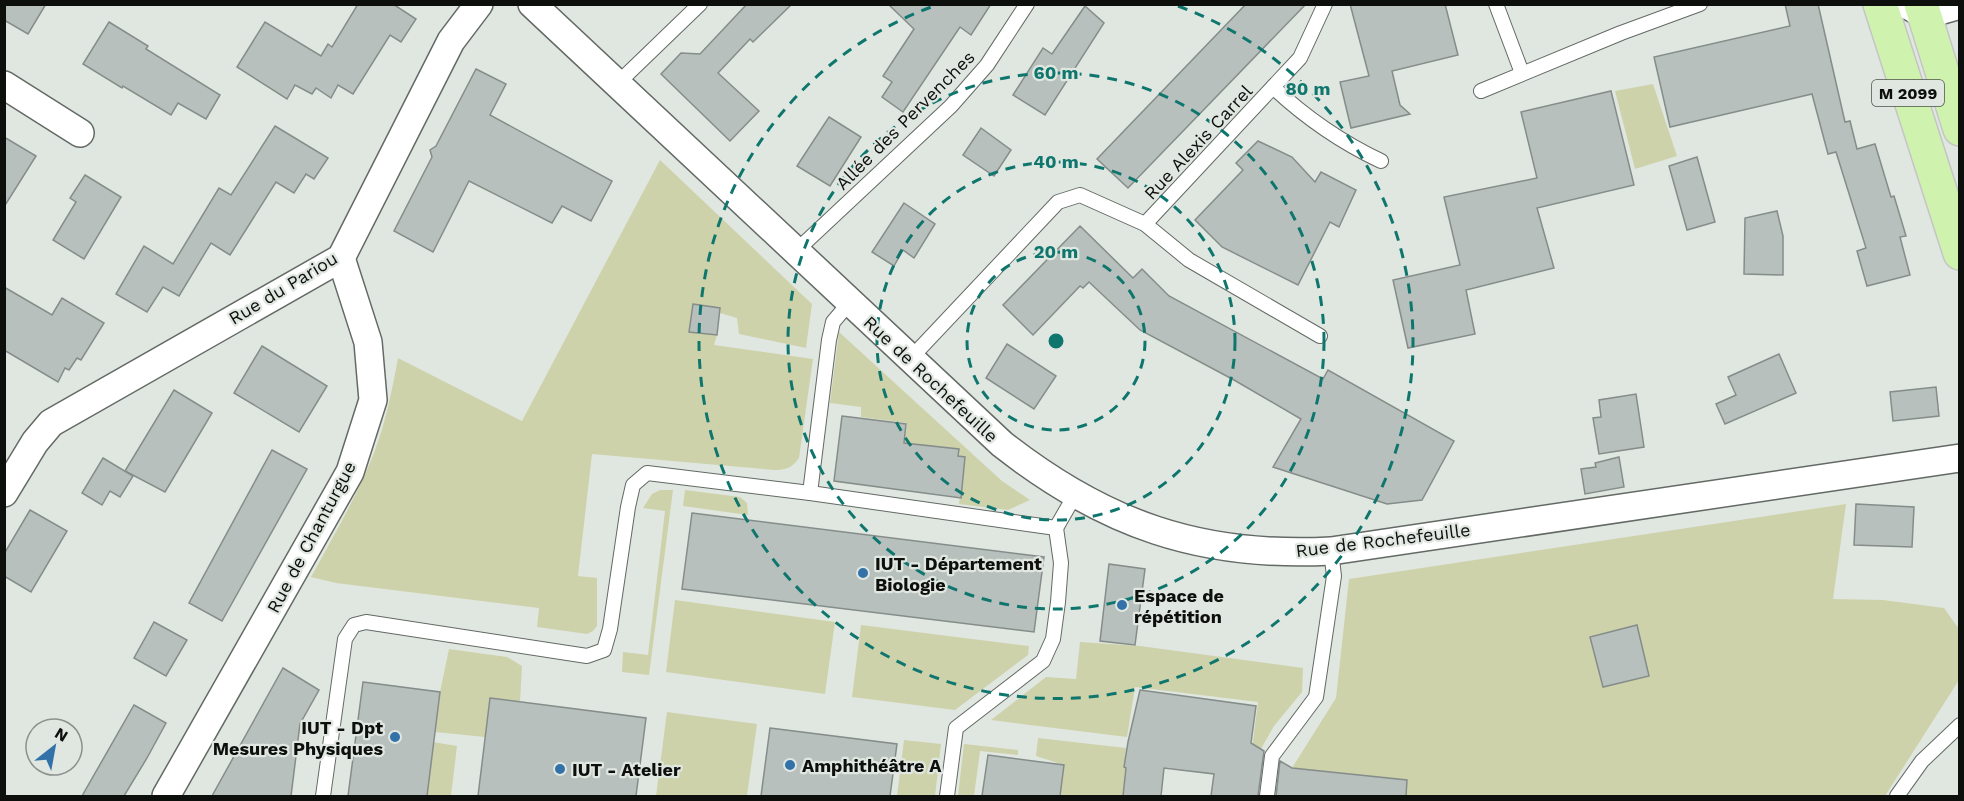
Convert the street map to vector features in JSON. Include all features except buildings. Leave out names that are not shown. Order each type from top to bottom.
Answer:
[{"type":"main road","name":"M 2099","points":[[1880,4],[1959,253]]},
{"type":"main road","name":"M 2099","points":[[1917,8],[1959,129]]},
{"type":"street","name":"Rue du Pariou","points":[[4,494],[34,442],[51,423],[341,258],[451,41],[479,4]]},
{"type":"street","name":"Rue de Rochefeuille","points":[[532,4],[1002,444],[1037,472],[1075,495],[1108,513],[1149,530],[1191,540],[1262,551],[1331,550],[1959,458]]},
{"type":"street","points":[[1917,8],[1959,5]]},
{"type":"street","points":[[4,85],[80,133]]},
{"type":"street","name":"Rue de Chanturgue","points":[[166,796],[350,472],[373,400],[368,342],[341,258]]},
{"type":"lane","points":[[617,84],[700,4]]},
{"type":"lane","name":"Allée des Pervenches","points":[[796,251],[951,106],[987,65],[1027,4]]},
{"type":"lane","name":"Rue Alexis Carrel","points":[[910,359],[1058,202],[1080,195],[1145,224],[1300,58],[1325,4]]},
{"type":"lane","points":[[1496,4],[1522,73]]},
{"type":"lane","points":[[1481,91],[1700,4]]},
{"type":"lane","points":[[1274,87],[1300,112],[1355,149],[1381,161]]},
{"type":"lane","points":[[1145,224],[1189,260],[1320,336]]},
{"type":"lane","points":[[810,493],[829,340],[833,322],[850,302]]},
{"type":"lane","points":[[323,796],[345,639],[354,625],[366,622],[587,656],[604,650],[610,629],[633,485],[646,473],[810,493],[1056,528]]},
{"type":"lane","points":[[947,796],[956,728],[1043,661],[1053,639],[1061,563],[1056,528],[1075,495]]},
{"type":"lane","points":[[1267,796],[1272,756],[1316,697],[1334,576],[1331,550]]},
{"type":"lane","points":[[1897,796],[1922,761],[1959,725]]},
{"type":"green space","points":[[1653,84],[1677,156],[1635,169],[1615,91]]},
{"type":"green space","points":[[660,160],[812,304],[806,348],[739,334],[737,318],[720,313],[720,308],[694,304],[690,332],[717,335],[714,345],[813,359],[799,458],[794,464],[782,470],[774,470],[592,454],[578,576],[597,578],[597,626],[587,634],[537,627],[539,608],[336,583],[311,577],[352,501],[374,453],[385,418],[398,358],[522,421]]},
{"type":"green space","points":[[839,332],[1002,481],[1030,500],[1008,510],[959,504],[965,458],[958,457],[959,450],[905,443],[907,423],[861,417],[861,407],[830,403]]},
{"type":"green space","points":[[660,490],[673,490],[649,675],[622,672],[623,652],[648,655],[665,511],[643,508],[652,494]]},
{"type":"green space","points":[[685,490],[740,497],[747,503],[748,515],[683,506]]},
{"type":"green space","points":[[1846,504],[1833,599],[1883,600],[1944,608],[1959,629],[1959,680],[1885,796],[1361,796],[1363,775],[1292,768],[1336,698],[1349,579]]},
{"type":"green space","points":[[675,600],[835,622],[825,694],[666,672]]},
{"type":"green space","points":[[861,625],[1029,646],[1028,655],[955,710],[852,697]]},
{"type":"green space","points":[[1080,642],[1140,646],[1303,668],[1302,692],[1274,726],[1253,763],[1249,796],[1246,796],[1258,702],[1135,687],[1127,737],[991,720],[1046,677],[1076,679]]},
{"type":"green space","points":[[449,649],[507,657],[522,666],[520,702],[490,698],[485,737],[435,732]]},
{"type":"green space","points":[[667,712],[757,724],[747,796],[656,796]]},
{"type":"green space","points":[[1038,738],[1126,748],[1123,796],[1060,796],[1064,765],[1036,756]]},
{"type":"green space","points":[[904,740],[941,744],[935,796],[897,796]]},
{"type":"green space","points":[[433,742],[457,746],[451,796],[427,796]]},
{"type":"green space","points":[[964,744],[1018,750],[1018,755],[980,751],[974,796],[958,796]]},
{"type":"place","name":"IUT - Département Biologie","points":[[863,573]]},
{"type":"place","name":"Espace de répétition","points":[[1122,605]]},
{"type":"place","name":"IUT - Dpt Mesures Physiques","points":[[395,737]]},
{"type":"place","name":"Amphithéâtre A","points":[[790,765]]},
{"type":"place","name":"IUT - Atelier","points":[[560,769]]}]
